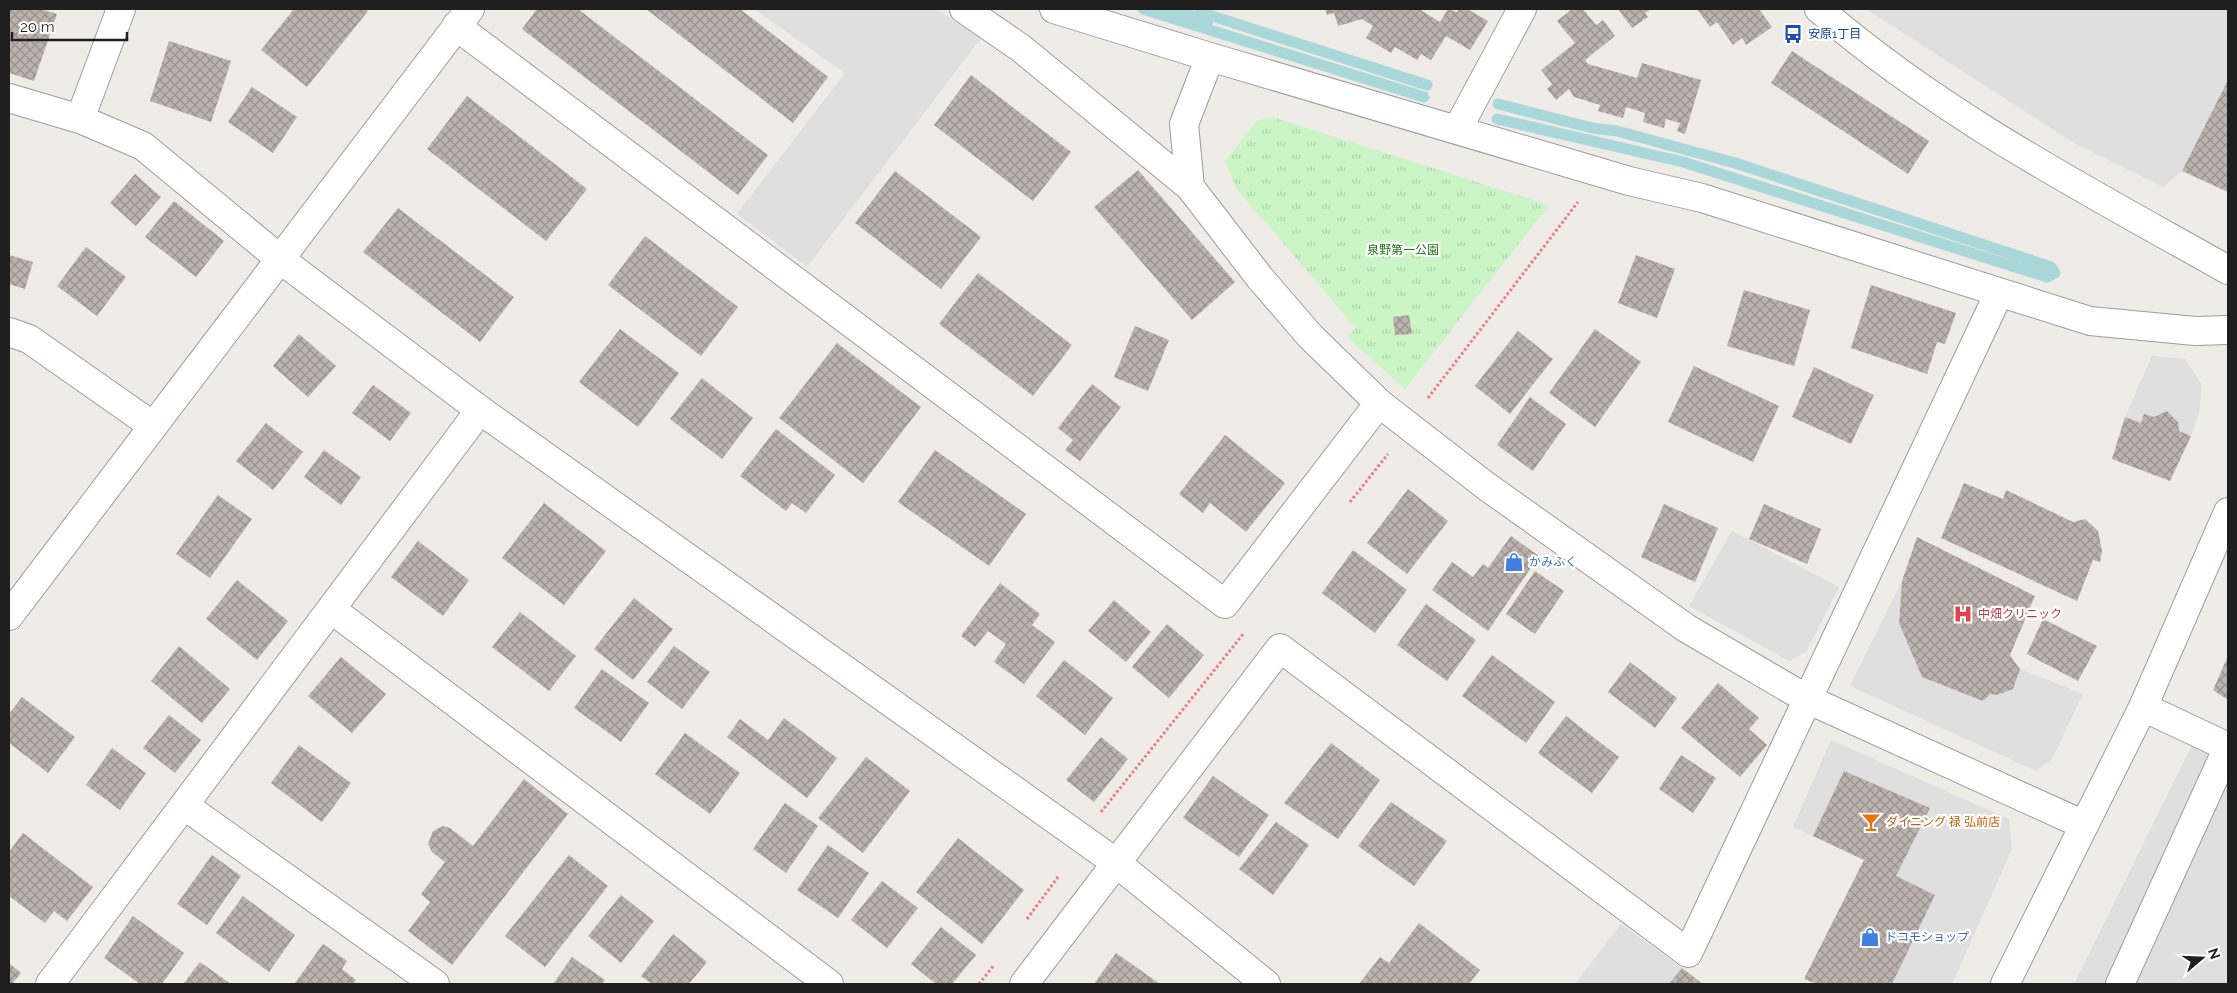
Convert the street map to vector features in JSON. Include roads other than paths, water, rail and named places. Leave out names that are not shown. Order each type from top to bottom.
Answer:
[{"type":"street","points":[[80,119],[121,9]]},
{"type":"street","points":[[964,9],[1022,49],[1190,187],[1266,286],[1310,336],[1379,403],[1486,486],[1686,628],[1807,699],[2084,825]]},
{"type":"street","points":[[1054,9],[1629,181],[1702,198],[2090,321],[2195,331],[2228,330]]},
{"type":"street","points":[[1457,130],[1522,9]]},
{"type":"street","points":[[1819,9],[1843,30],[1942,101],[2020,151],[2228,270]]},
{"type":"street","points":[[9,616],[463,18],[1225,604],[1379,403]]},
{"type":"street","points":[[1190,187],[1184,124],[1210,57]]},
{"type":"street","points":[[9,98],[80,119],[143,146],[280,259],[480,410],[1115,862],[1266,984]]},
{"type":"street","points":[[1024,984],[1115,862],[1280,648],[1688,953],[1999,293]]},
{"type":"street","points":[[9,332],[29,339],[152,426]]},
{"type":"street","points":[[50,984],[480,410]]},
{"type":"street","points":[[2005,984],[2143,707],[2228,512]]},
{"type":"street","points":[[331,609],[829,984]]},
{"type":"street","points":[[2120,984],[2228,747],[2143,707]]},
{"type":"street","points":[[185,806],[435,984]]},
{"type":"waterway","points":[[1143,9],[1424,97]]},
{"type":"waterway","points":[[1170,9],[1208,21]]},
{"type":"waterway","points":[[1200,12],[1427,85]]},
{"type":"waterway","points":[[1498,104],[1592,128],[1617,131],[1735,163],[2051,267],[2055,273]]},
{"type":"waterway","points":[[1497,119],[1683,162],[2047,277],[2055,273]]},
{"type":"place","name":"安原1丁目","points":[[1793,34]]},
{"type":"place","name":"かみふく","points":[[1514,562]]},
{"type":"place","name":"中畑クリニック","points":[[1963,614]]},
{"type":"place","name":"ダイニング 禄 弘前店","points":[[1871,822]]},
{"type":"place","name":"ドコモショップ","points":[[1870,937]]},
{"type":"park label","name":"泉野第一公園","points":[[1403,250]]}]
